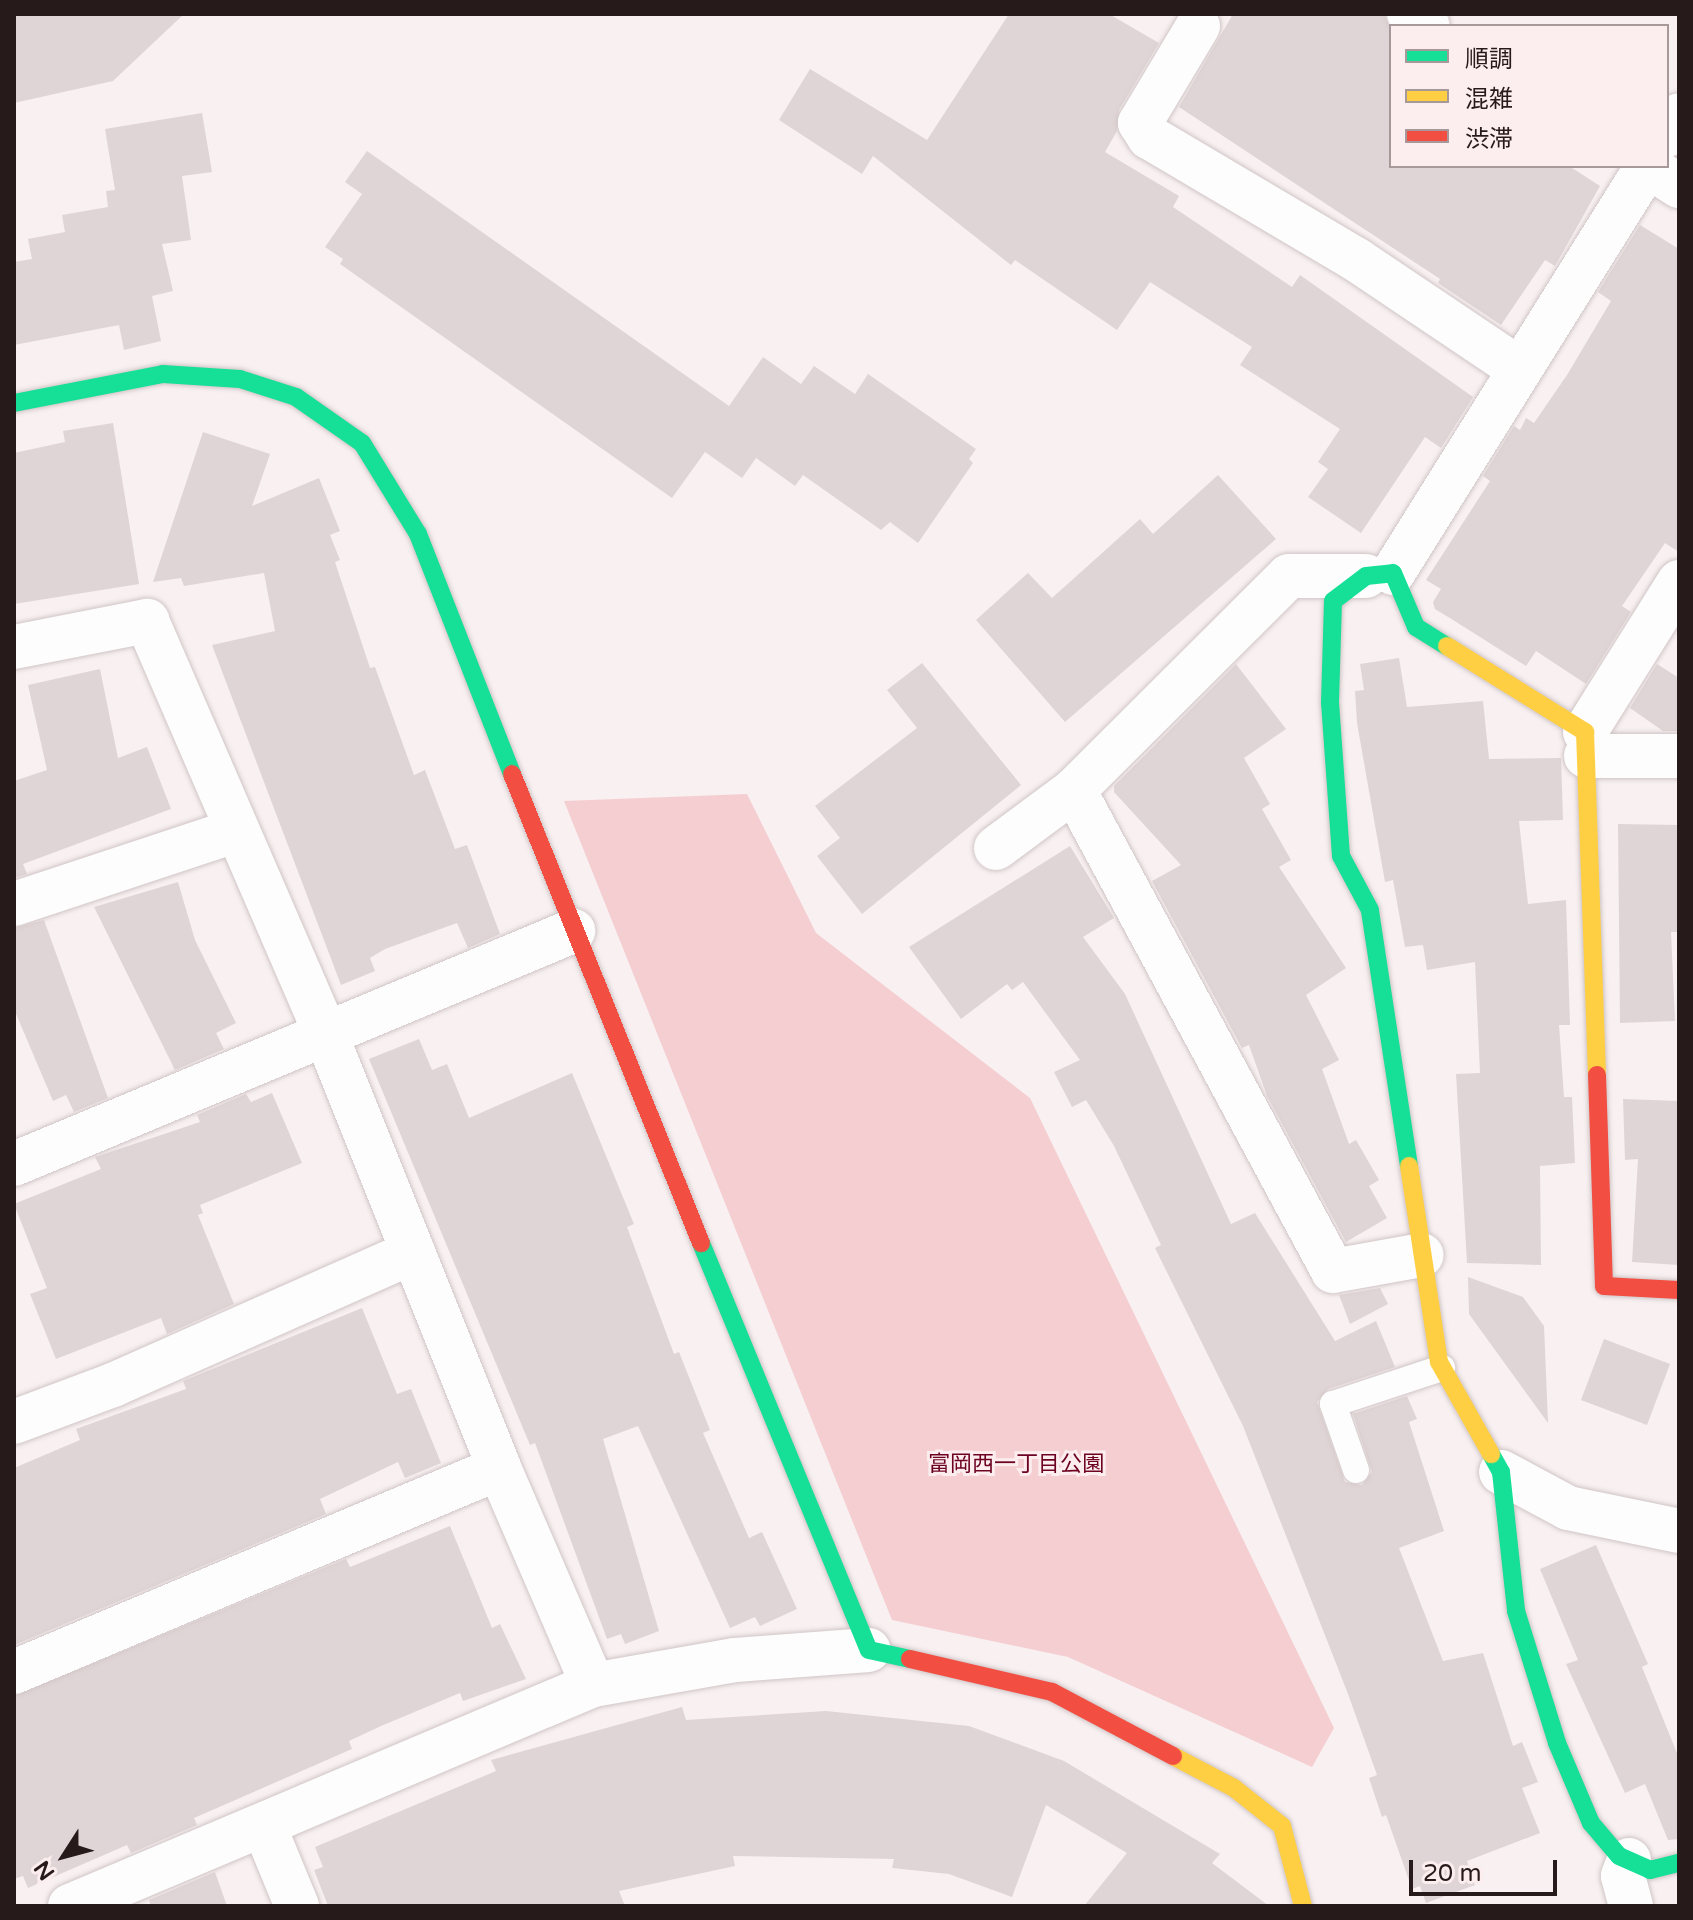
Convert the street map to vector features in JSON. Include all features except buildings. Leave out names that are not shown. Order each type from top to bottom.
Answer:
[{"type":"street","points":[[1195,18],[1140,123],[1149,137],[1357,260],[1519,369]]},
{"type":"street","points":[[1647,168],[1519,369],[1380,574],[1333,601],[1330,702],[1341,856],[1370,910],[1442,1368],[1501,1472],[1516,1611],[1557,1743],[1591,1823],[1619,1856],[1650,1870],[1679,1863]]},
{"type":"street","points":[[1651,168],[1679,186]]},
{"type":"street","points":[[14,403],[163,374],[240,379],[296,397],[362,443],[418,534],[573,931],[869,1650]]},
{"type":"street","points":[[1380,574],[1416,627],[1585,744],[1679,756]]},
{"type":"street","points":[[996,848],[1074,790],[1289,576],[1380,574]]},
{"type":"street","points":[[1679,582],[1585,744],[1604,1286],[1679,1290]]},
{"type":"street","points":[[14,647],[147,621],[235,831],[325,1032],[499,1468],[593,1685]]},
{"type":"street","points":[[1074,790],[1333,1271],[1422,1255]]},
{"type":"street","points":[[14,904],[235,831]]},
{"type":"street","points":[[14,1164],[573,931]]},
{"type":"street","points":[[14,1422],[113,1385],[413,1252]]},
{"type":"street","points":[[14,1672],[499,1468]]},
{"type":"street","points":[[1501,1472],[1568,1508],[1679,1531]]},
{"type":"street","points":[[70,1906],[593,1685],[735,1660],[869,1650],[1052,1692],[1234,1788],[1282,1826],[1303,1906]]},
{"type":"street","points":[[264,1826],[297,1906]]},
{"type":"street","points":[[1629,1860],[1623,1876],[1631,1906]]},
{"type":"lane","points":[[1356,1470],[1333,1404],[1442,1368]]},
{"type":"green space","name":"富岡西一丁目公園","points":[[747,794],[816,933],[1030,1098],[1334,1728],[1312,1767],[1068,1657],[892,1620],[564,801]]},
{"type":"traffic: fast","points":[[14,403],[163,374],[240,379],[296,397],[362,443],[418,534],[512,774]]},
{"type":"traffic: fast","points":[[1409,1166],[1370,910],[1341,856],[1330,702],[1333,601],[1366,576],[1393,573],[1416,627],[1447,646]]},
{"type":"traffic: fast","points":[[701,1243],[869,1650],[910,1659]]},
{"type":"traffic: fast","points":[[1491,1454],[1501,1472],[1516,1611],[1557,1743],[1591,1823],[1619,1856],[1650,1870],[1679,1863]]},
{"type":"traffic: slow","points":[[1447,646],[1585,732],[1597,1075]]},
{"type":"traffic: slow","points":[[1409,1166],[1439,1362],[1491,1454]]},
{"type":"traffic: slow","points":[[1173,1756],[1234,1788],[1282,1826],[1303,1906]]},
{"type":"traffic: jam","points":[[512,774],[701,1243]]},
{"type":"traffic: jam","points":[[1597,1075],[1604,1286],[1679,1290]]},
{"type":"traffic: jam","points":[[910,1659],[1052,1692],[1173,1756]]}]
